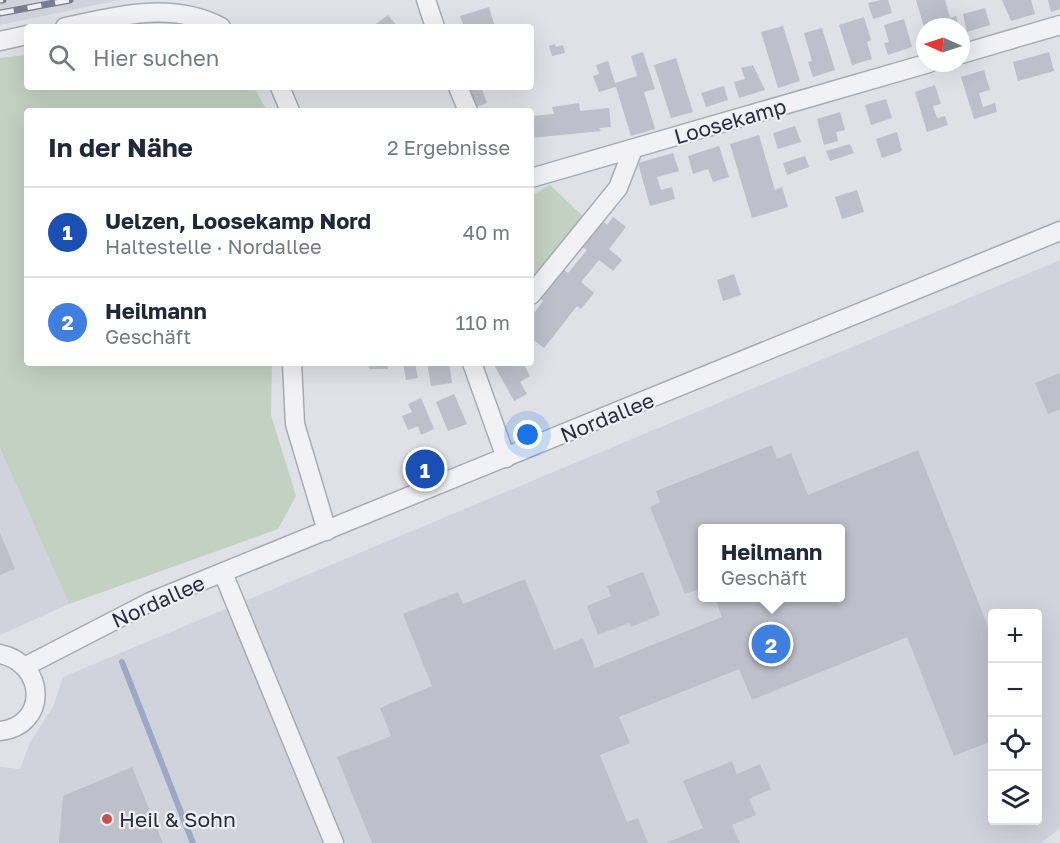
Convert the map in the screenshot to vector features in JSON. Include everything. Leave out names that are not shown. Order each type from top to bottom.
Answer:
[{"type":"street","points":[[426,0],[434,24]]},
{"type":"street","points":[[79,24],[127,14],[165,12],[205,19],[215,24]]},
{"type":"street","points":[[970,51],[1060,25]]},
{"type":"street","points":[[0,41],[24,36]]},
{"type":"street","name":"Loosekamp","points":[[534,177],[916,67]]},
{"type":"street","points":[[281,90],[289,108]]},
{"type":"street","points":[[459,90],[467,108]]},
{"type":"street","points":[[534,291],[618,188],[633,149]]},
{"type":"street","name":"Nordallee","points":[[26,666],[150,602],[1060,231]]},
{"type":"street","points":[[292,366],[295,424],[327,531]]},
{"type":"street","points":[[473,366],[506,458]]},
{"type":"street","points":[[223,573],[334,843]]},
{"type":"street","points":[[0,654],[12,657],[26,666],[35,685],[34,706],[21,723],[0,731]]},
{"type":"shaded area","points":[[0,0],[119,0],[0,25]]},
{"type":"shaded area","points":[[1060,260],[1060,828],[1041,843],[0,843],[0,767],[20,769],[30,742],[53,707],[63,677]]},
{"type":"shaded area","points":[[0,448],[69,604],[0,635]]},
{"type":"green space","points":[[24,55],[24,90],[256,90],[265,108],[24,108],[24,366],[272,366],[271,415],[296,496],[278,529],[69,604],[0,448],[0,58]]},
{"type":"green space","points":[[550,185],[586,219],[534,281],[534,194]]},
{"type":"building","points":[[888,0],[892,13],[873,19],[868,3]]},
{"type":"building","points":[[916,0],[945,0],[950,18],[921,18]]},
{"type":"building","points":[[1002,0],[1031,0],[1035,14],[1011,21]]},
{"type":"building","points":[[1048,0],[1060,0],[1060,9],[1051,12]]},
{"type":"building","points":[[489,7],[494,24],[463,24],[460,16]]},
{"type":"building","points":[[985,8],[990,25],[970,31],[970,18],[964,18],[963,14]]},
{"type":"building","points":[[388,15],[396,24],[376,24]]},
{"type":"building","points":[[864,17],[871,40],[867,42],[872,59],[852,65],[839,25]]},
{"type":"building","points":[[904,19],[912,47],[888,55],[884,43],[889,42],[884,25]]},
{"type":"building","points":[[783,26],[800,81],[778,88],[761,32]]},
{"type":"building","points":[[822,28],[835,70],[813,77],[808,62],[812,61],[804,33]]},
{"type":"building","points":[[555,44],[556,47],[563,45],[565,53],[552,56],[549,46]]},
{"type":"building","points":[[643,52],[655,89],[644,92],[655,129],[631,136],[616,87],[599,92],[593,76],[599,74],[596,65],[608,61],[615,83],[637,76],[631,56]]},
{"type":"building","points":[[1049,52],[1054,71],[1018,81],[1013,62]]},
{"type":"building","points":[[676,58],[693,112],[671,118],[654,65]]},
{"type":"building","points":[[753,65],[765,90],[739,98],[734,82],[745,79],[741,68]]},
{"type":"building","points":[[984,70],[990,90],[979,93],[983,107],[995,103],[997,112],[974,119],[961,77]]},
{"type":"building","points":[[935,85],[941,104],[933,106],[937,118],[945,116],[948,125],[927,132],[915,92]]},
{"type":"building","points":[[724,86],[728,100],[706,107],[701,93]]},
{"type":"building","points":[[482,90],[487,103],[474,108],[467,91]]},
{"type":"building","points":[[886,99],[892,118],[871,125],[865,105]]},
{"type":"building","points":[[579,103],[580,111],[609,108],[611,127],[599,128],[601,131],[534,138],[534,116],[554,114],[552,107]]},
{"type":"building","points":[[840,112],[845,130],[836,132],[838,141],[824,145],[817,119]]},
{"type":"building","points":[[795,126],[801,142],[778,149],[773,133]]},
{"type":"building","points":[[897,132],[902,151],[882,158],[876,139]]},
{"type":"building","points":[[759,135],[775,190],[782,187],[788,207],[752,218],[730,144]]},
{"type":"building","points":[[850,144],[854,153],[830,161],[826,151]]},
{"type":"building","points":[[719,146],[729,177],[713,182],[708,169],[693,174],[688,156]]},
{"type":"building","points":[[673,153],[679,171],[657,177],[661,190],[672,187],[675,199],[650,206],[638,163]]},
{"type":"building","points":[[805,156],[809,167],[787,175],[783,163]]},
{"type":"building","points":[[857,190],[864,212],[842,219],[835,197]]},
{"type":"building","points":[[613,217],[626,227],[609,249],[622,260],[613,271],[599,260],[581,282],[594,293],[581,309],[577,306],[544,348],[534,340],[534,313],[543,301],[538,297],[561,268],[568,273],[587,250],[581,246],[602,220],[607,225]]},
{"type":"building","points":[[734,274],[741,295],[723,301],[717,280]]},
{"type":"building","points":[[368,366],[388,366],[388,369],[369,369]]},
{"type":"building","points":[[404,366],[416,366],[418,378],[406,380]]},
{"type":"building","points":[[428,366],[449,366],[452,383],[431,386]]},
{"type":"building","points":[[495,366],[525,366],[530,376],[520,382],[527,394],[514,401]]},
{"type":"building","points":[[1060,373],[1060,409],[1048,414],[1035,383]]},
{"type":"building","points":[[454,394],[467,424],[448,431],[436,402]]},
{"type":"building","points":[[421,398],[434,429],[421,435],[418,426],[408,430],[402,416],[412,412],[408,404]]},
{"type":"building","points":[[772,445],[777,459],[791,453],[808,495],[918,450],[988,627],[988,743],[954,756],[907,637],[752,700],[739,669],[619,717],[630,743],[600,755],[627,822],[638,818],[648,843],[372,843],[337,757],[391,736],[380,708],[432,686],[403,614],[458,592],[463,604],[525,579],[554,650],[583,638],[595,668],[722,617],[716,602],[845,602],[845,524],[698,524],[698,589],[685,594],[650,507],[660,502],[656,491]]},
{"type":"building","points":[[0,533],[15,569],[0,575]]},
{"type":"building","points":[[643,572],[660,615],[631,627],[629,623],[598,635],[587,606],[611,596],[607,586]]},
{"type":"building","points":[[732,761],[737,774],[760,764],[771,789],[749,799],[756,815],[732,825],[740,843],[666,843],[703,828],[683,781]]},
{"type":"building","name":"Heil & Sohn","points":[[132,767],[163,843],[59,843],[63,796]]},
{"type":"waterway","points":[[122,662],[193,843]]},
{"type":"railway","points":[[0,13],[70,0]]},
{"type":"place","name":"Uelzen, Loosekamp Nord","points":[[425,469]]},
{"type":"place","name":"Heilmann","points":[[771,644]]},
{"type":"place","name":"Heil & Sohn","points":[[107,819]]}]
